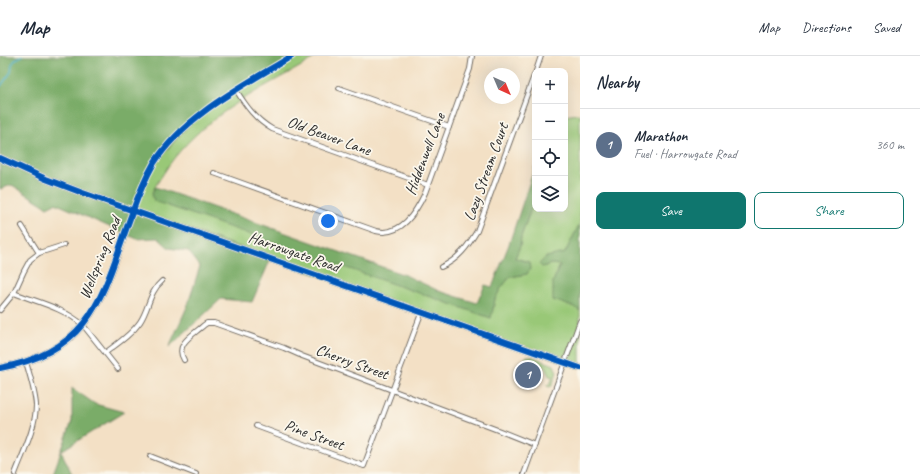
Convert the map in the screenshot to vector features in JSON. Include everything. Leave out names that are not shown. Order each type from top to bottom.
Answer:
[{"type":"main road","name":"Harrowgate Road","points":[[0,158],[46,179],[580,368]]},
{"type":"main road","name":"Wellspring Road","points":[[0,368],[26,362],[57,348],[67,341],[83,325],[92,313],[104,288],[133,210]]},
{"type":"street","name":"Wellspring Road","points":[[133,210],[138,196],[155,163],[169,145],[192,121],[236,90],[292,56]]},
{"type":"street","name":"Hiddenwell Lane","points":[[214,173],[382,233],[388,233],[395,230],[407,221],[421,202],[470,69],[472,56]]},
{"type":"street","name":"Lazy Stream Court","points":[[536,68],[541,56]]},
{"type":"street","name":"Lazy Stream Court","points":[[441,267],[454,261],[470,243],[477,230],[532,80]]},
{"type":"street","points":[[340,88],[449,127]]},
{"type":"street","name":"Old Beaver Lane","points":[[236,90],[252,113],[264,124],[272,128],[428,184]]},
{"type":"street","points":[[22,226],[39,253]]},
{"type":"street","points":[[0,310],[14,293],[27,264],[34,256],[64,245]]},
{"type":"street","points":[[105,353],[140,323],[155,288],[162,281]]},
{"type":"street","points":[[14,293],[72,316],[83,325],[118,369]]},
{"type":"street","points":[[393,390],[422,311]]},
{"type":"street","points":[[524,474],[580,321]]},
{"type":"street","name":"Cherry Street","points":[[184,360],[180,353],[183,343],[207,323],[214,323],[284,348],[535,445]]},
{"type":"street","points":[[16,474],[33,426],[35,412],[35,396],[26,362]]},
{"type":"street","name":"Pine Street","points":[[256,426],[364,466],[393,390]]},
{"type":"street","points":[[150,456],[196,474]]},
{"type":"green space","points":[[0,56],[292,56],[192,121],[155,163],[133,210],[271,258],[252,302],[221,299],[169,347],[187,307],[200,266],[188,251],[169,248],[158,238],[137,239],[55,203],[47,207],[12,185],[0,189]]},
{"type":"green space","points":[[292,56],[317,56],[226,110],[201,130],[179,152],[169,165],[152,194],[491,318],[495,299],[501,288],[510,277],[527,274],[529,262],[515,258],[532,206],[532,212],[568,212],[568,115],[580,115],[580,223],[565,253],[556,256],[542,267],[551,264],[560,265],[553,282],[573,306],[580,311],[580,368],[133,210],[155,163],[192,121]]},
{"type":"green space","points":[[532,175],[532,206],[515,258],[529,262],[530,269],[527,274],[510,277],[501,288],[495,299],[491,318],[154,201],[152,194],[155,187],[405,275],[439,291],[477,303],[485,285],[492,287],[508,247]]},
{"type":"green space","points":[[580,223],[580,311],[574,307],[553,300],[553,282],[560,265],[551,264],[542,267],[539,264],[546,257],[565,253]]},
{"type":"green space","points":[[527,356],[531,356],[554,365],[557,372],[552,386],[549,387],[546,385],[550,384],[553,377],[549,376],[545,367],[525,360]]},
{"type":"green space","points":[[72,388],[95,404],[124,412],[61,451],[72,421]]},
{"type":"green space","points":[[61,451],[72,474],[53,474]]},
{"type":"waterway","points":[[0,87],[11,72],[12,64],[16,59],[22,56]]},
{"type":"cycle path","points":[[0,368],[32,360],[57,348],[76,332],[91,313],[103,292],[142,188],[154,163],[167,146],[182,130],[217,102],[292,56]]},
{"type":"cycle path","points":[[0,158],[46,179],[80,192],[580,368]]},
{"type":"place","name":"Marathon","points":[[528,375]]}]
